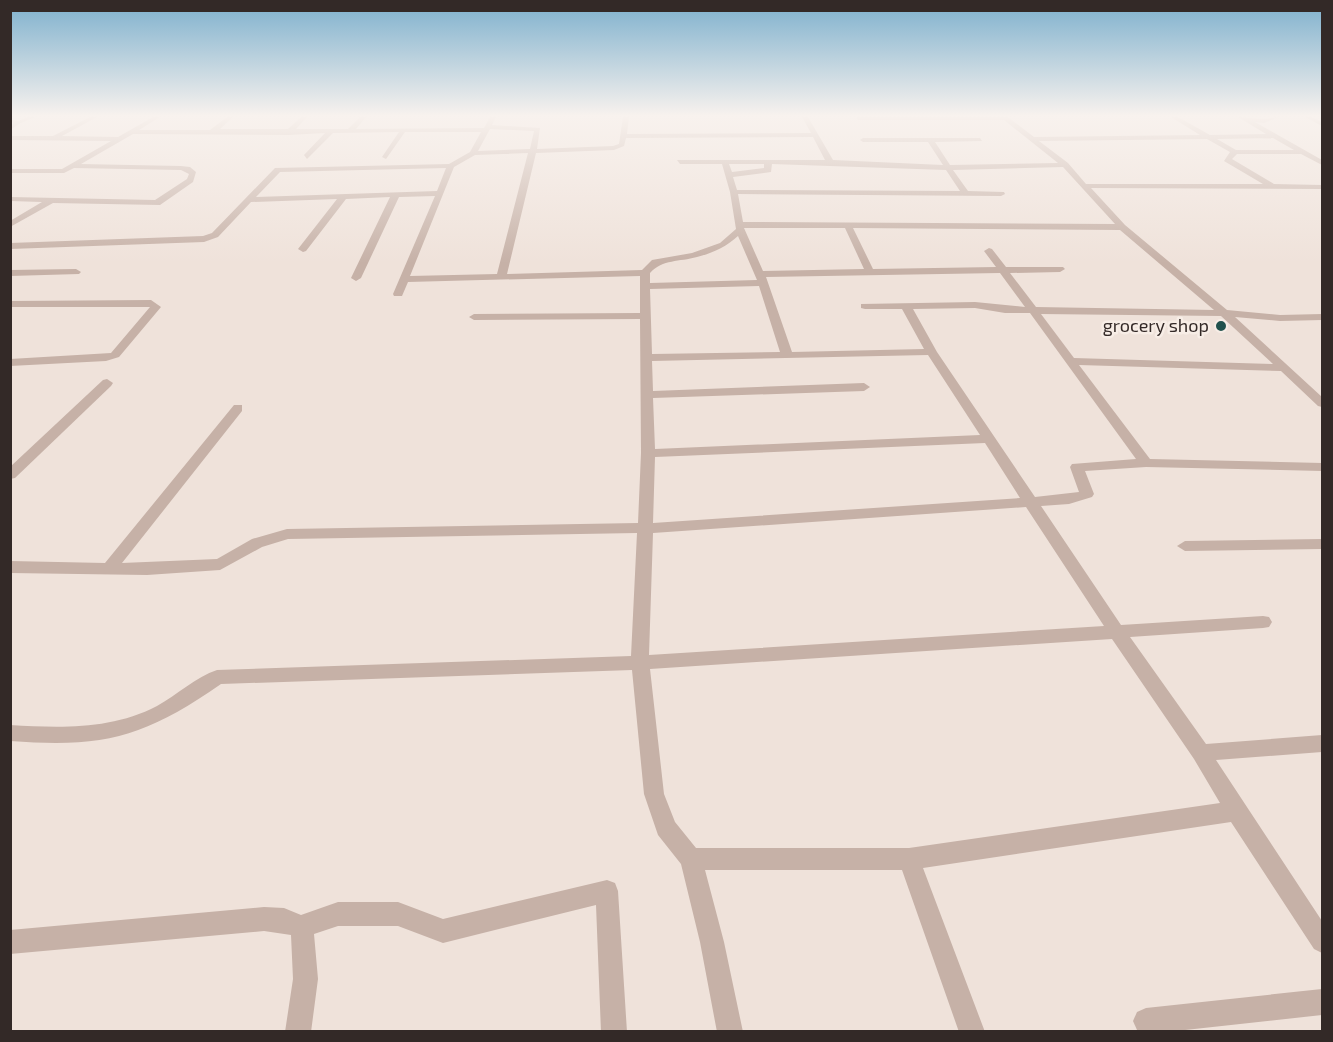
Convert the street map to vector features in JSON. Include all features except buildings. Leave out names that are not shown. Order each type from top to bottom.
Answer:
[{"type":"street","points":[[10,171],[64,171],[72,166],[181,168],[193,174],[190,180],[157,202],[10,199]]},
{"type":"street","points":[[10,246],[204,238],[215,235],[278,170],[451,166],[398,294]]},
{"type":"street","points":[[501,277],[528,166]]},
{"type":"street","points":[[726,166],[734,192],[740,227],[761,278],[787,355]]},
{"type":"street","points":[[729,175],[760,173],[768,170],[768,166]]},
{"type":"street","points":[[865,166],[888,168],[1028,166]]},
{"type":"street","points":[[1066,166],[1122,227],[1224,313],[1323,403]]},
{"type":"street","points":[[1238,166],[1273,187]]},
{"type":"street","points":[[948,167],[966,194]]},
{"type":"street","points":[[1086,186],[1323,187]]},
{"type":"street","points":[[734,192],[1001,194]]},
{"type":"street","points":[[247,200],[439,194]]},
{"type":"street","points":[[356,278],[394,196]]},
{"type":"street","points":[[303,249],[343,197]]},
{"type":"street","points":[[10,225],[53,200]]},
{"type":"street","points":[[848,226],[870,272]]},
{"type":"street","points":[[730,1032],[712,942],[691,860],[666,828],[654,794],[640,663],[648,453],[645,279],[655,262],[694,255],[723,245],[740,227],[1122,227]]},
{"type":"street","points":[[989,250],[1146,463]]},
{"type":"street","points":[[405,279],[761,278],[870,272],[1060,268]]},
{"type":"street","points":[[10,273],[76,272]]},
{"type":"street","points":[[10,304],[151,303],[156,307],[116,355],[106,358],[10,363]]},
{"type":"street","points":[[865,306],[975,305],[1034,310],[1224,313],[1280,318],[1323,317]]},
{"type":"street","points":[[906,306],[931,352],[1116,631],[1201,753],[1236,811],[1323,941]]},
{"type":"street","points":[[474,317],[646,316]]},
{"type":"street","points":[[646,357],[931,352]]},
{"type":"street","points":[[1071,361],[1285,368]]},
{"type":"street","points":[[10,475],[107,383]]},
{"type":"street","points":[[647,395],[864,387]]},
{"type":"street","points":[[109,569],[238,408]]},
{"type":"street","points":[[648,453],[989,439]]},
{"type":"street","points":[[10,567],[109,569],[220,564],[257,543],[287,534],[646,528],[1069,499],[1088,494],[1077,467],[1146,463],[1323,467]]},
{"type":"street","points":[[1185,546],[1323,544]]},
{"type":"street","points":[[10,733],[87,733],[136,724],[185,698],[216,677],[640,663],[1263,622]]},
{"type":"street","points":[[1201,753],[1323,743]]},
{"type":"street","points":[[691,860],[909,859],[1236,811]]},
{"type":"street","points":[[909,859],[972,1032]]},
{"type":"street","points":[[10,942],[264,919],[284,920],[301,927],[338,914],[398,914],[443,931],[607,891],[614,1032]]},
{"type":"street","points":[[298,1032],[307,950],[301,927]]},
{"type":"street","points":[[1146,1021],[1323,1002]]},
{"type":"place","name":"grocery shop","points":[[1221,326]]}]
